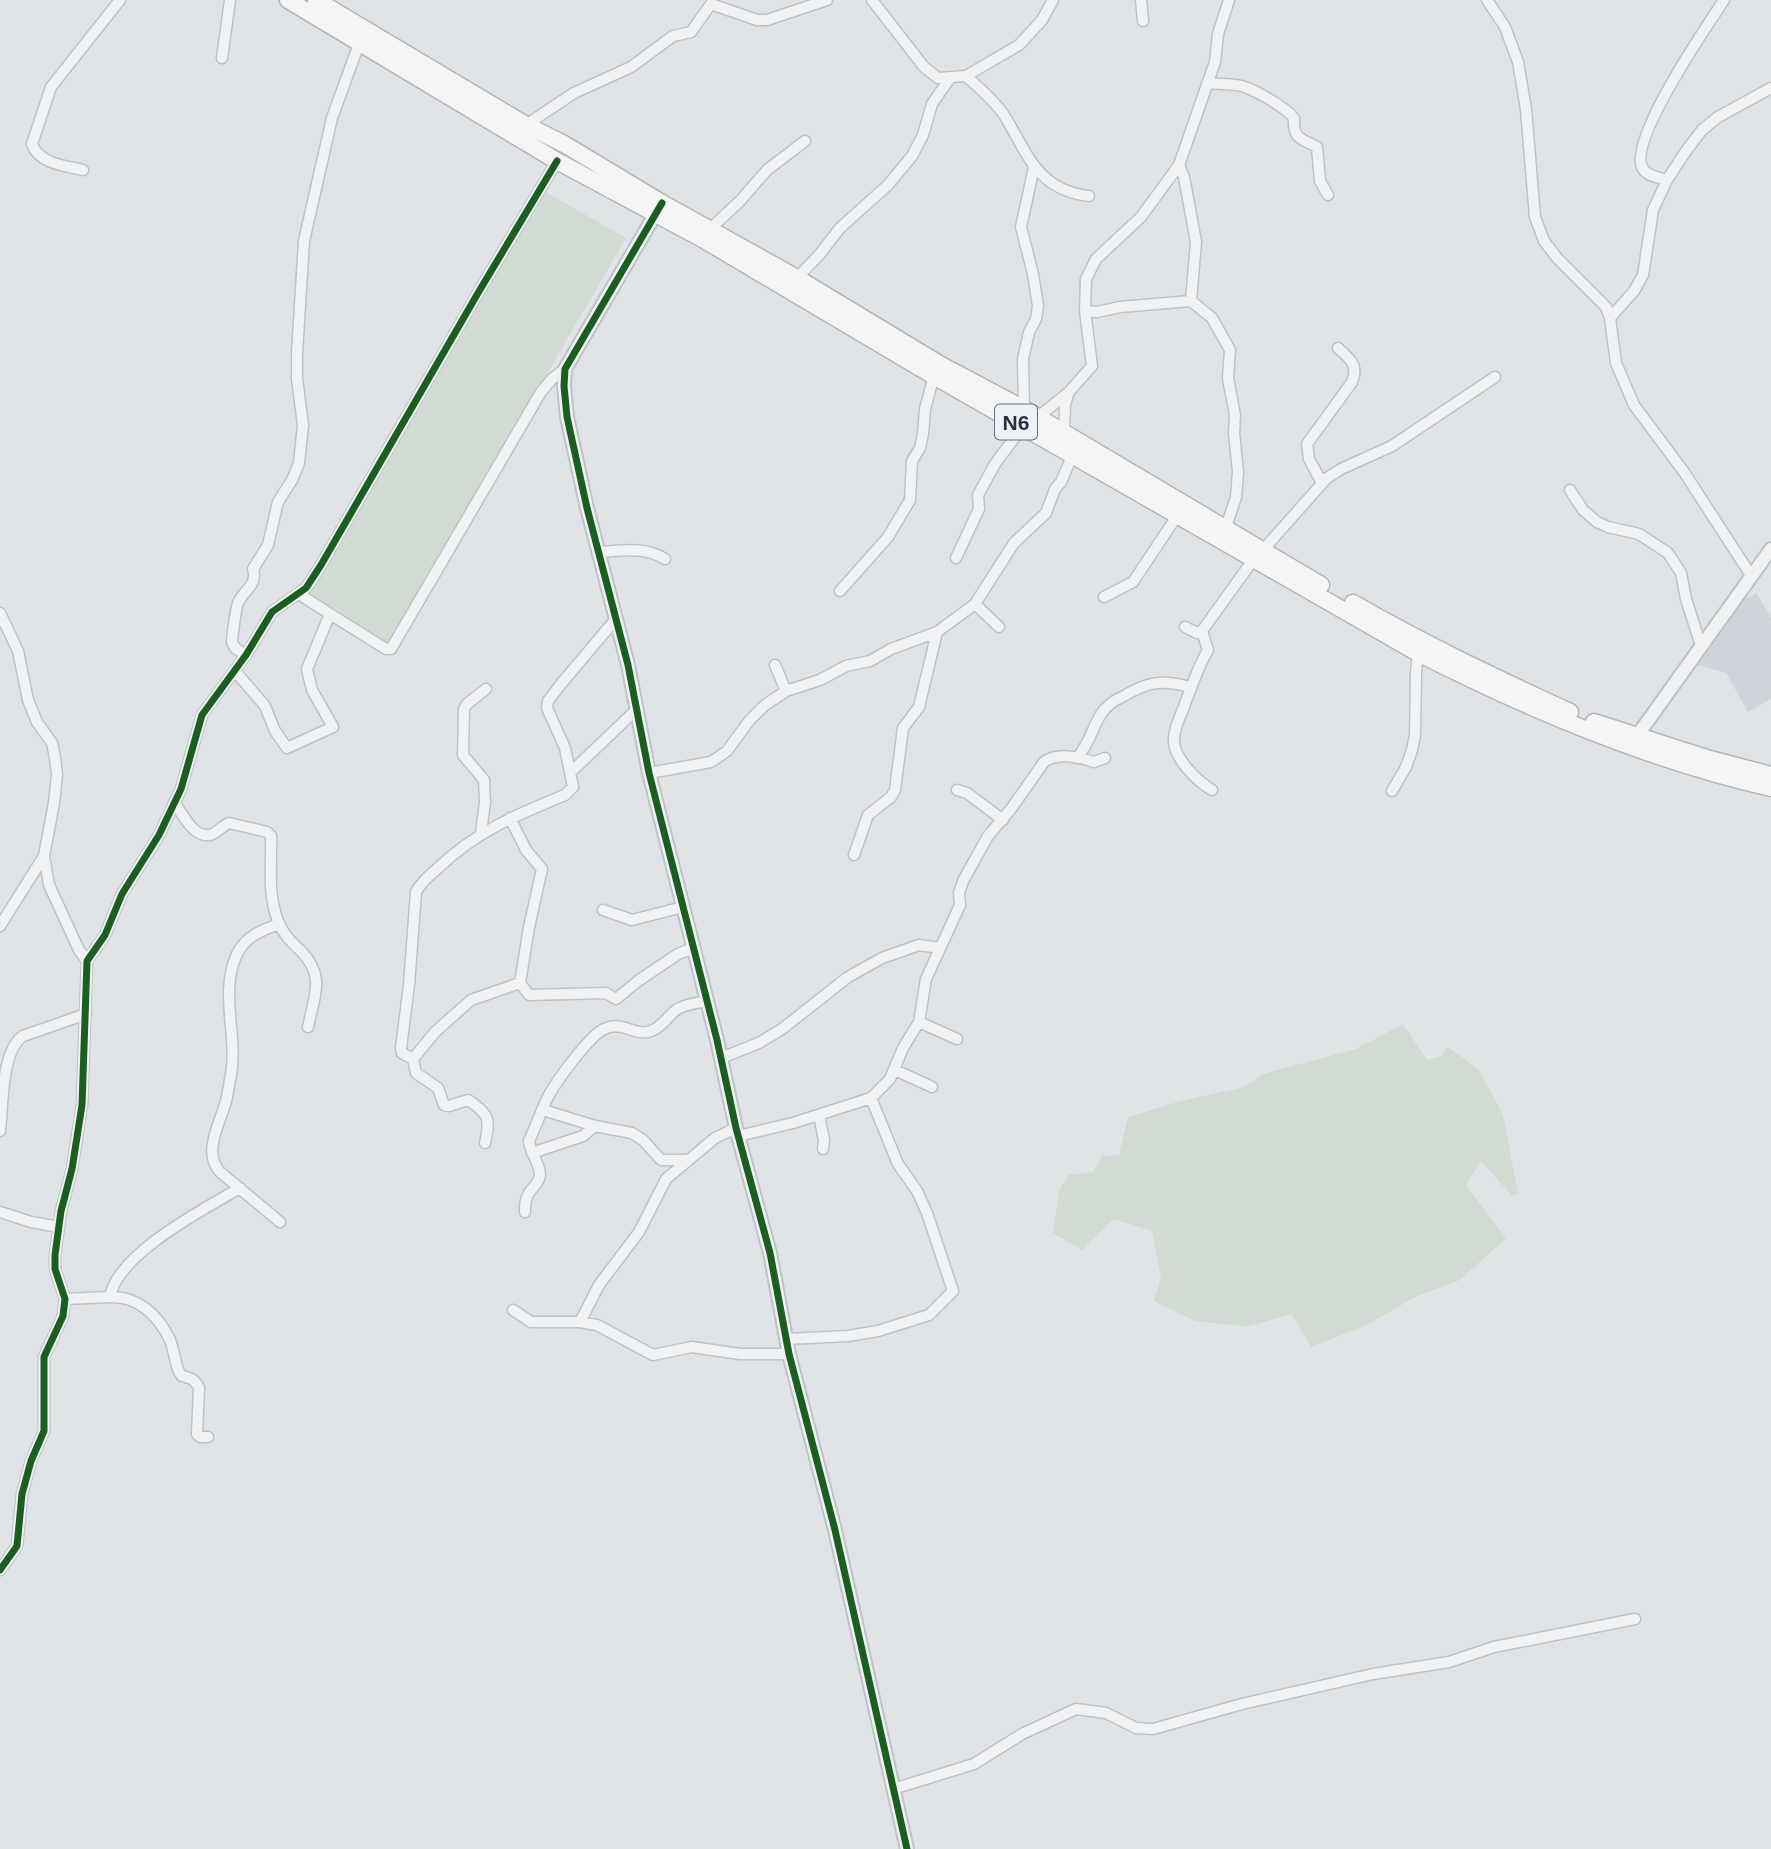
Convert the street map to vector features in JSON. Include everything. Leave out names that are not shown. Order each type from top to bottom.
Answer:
[{"type":"highway","name":"N6","points":[[288,0],[335,12],[360,41],[557,161],[710,229],[941,365],[1031,413],[1225,530],[1258,556],[1418,653],[1484,687],[1649,754],[1771,788]]},
{"type":"highway","name":"N6","points":[[316,0],[526,125],[564,144],[659,208],[934,376],[1177,516],[1477,670],[1592,721],[1771,775]]},
{"type":"street","points":[[83,170],[48,161],[34,152],[32,144],[54,82],[120,0]]},
{"type":"street","points":[[222,58],[230,0]]},
{"type":"street","points":[[526,125],[568,97],[631,67],[673,36],[691,32],[711,4],[757,20],[767,20],[827,0]]},
{"type":"street","points":[[872,0],[931,74],[938,78],[966,76],[1018,45],[1029,36],[1053,0]]},
{"type":"street","points":[[1141,0],[1143,22]]},
{"type":"street","points":[[1034,167],[1021,227],[1038,306],[1028,332],[1023,359],[1031,413],[1068,393],[1091,366],[1084,288],[1096,259],[1141,217],[1179,165],[1208,83],[1222,17],[1229,0]]},
{"type":"street","points":[[1487,0],[1505,27],[1518,62],[1531,154],[1535,217],[1544,241],[1558,259],[1606,307],[1616,363],[1633,405],[1684,472],[1752,577]]},
{"type":"street","points":[[1667,180],[1645,173],[1642,168],[1640,162],[1645,136],[1660,103],[1724,0]]},
{"type":"street","points":[[246,655],[235,648],[232,642],[237,605],[253,585],[253,569],[268,545],[278,502],[299,463],[303,425],[297,379],[297,353],[304,241],[332,118],[360,41]]},
{"type":"street","points":[[966,76],[999,108],[1044,179],[1057,188],[1089,197]]},
{"type":"street","points":[[797,278],[820,255],[840,228],[888,185],[906,163],[923,135],[932,104],[950,78]]},
{"type":"street","points":[[1208,83],[1226,86],[1238,84],[1286,108],[1294,118],[1293,129],[1297,137],[1317,147],[1320,181],[1328,195]]},
{"type":"street","points":[[1610,318],[1634,291],[1643,275],[1653,210],[1667,180],[1702,130],[1717,117],[1771,88]]},
{"type":"street","points":[[710,229],[740,201],[766,170],[805,141]]},
{"type":"street","points":[[0,1570],[17,1546],[22,1494],[31,1461],[44,1431],[43,1363],[63,1316],[65,1299],[55,1269],[59,1227],[72,1169],[82,1104],[87,961],[105,935],[122,894],[159,835],[185,777],[202,715],[246,655],[272,612],[306,588],[321,565],[557,161]]},
{"type":"street","points":[[1179,165],[1184,177],[1196,242],[1191,300]]},
{"type":"street","points":[[299,594],[386,649],[391,649],[541,392],[565,369],[659,208]]},
{"type":"street","points":[[1085,311],[1097,312],[1191,300],[1212,318],[1230,349],[1228,378],[1235,415],[1236,497],[1225,530]]},
{"type":"street","points":[[1322,484],[1309,459],[1307,444],[1356,373],[1352,360],[1338,348]]},
{"type":"street","points":[[565,369],[567,417],[598,552],[737,1132],[770,1253],[789,1353],[835,1530],[907,1849]]},
{"type":"street","points":[[840,591],[888,537],[910,500],[912,461],[920,448],[925,410],[934,376]]},
{"type":"street","points":[[1185,627],[1197,633],[1202,631],[1258,556],[1322,484],[1341,469],[1392,446],[1495,377]]},
{"type":"street","points":[[1064,433],[1068,393]]},
{"type":"street","points":[[956,558],[979,509],[978,495],[995,464],[1023,426]]},
{"type":"street","points":[[649,772],[711,762],[727,751],[749,721],[765,705],[786,691],[820,680],[846,666],[870,661],[937,632],[975,604],[1014,543],[1046,513],[1073,454]]},
{"type":"street","points":[[1570,490],[1583,510],[1597,522],[1639,534],[1668,553],[1681,573],[1686,598],[1702,646]]},
{"type":"street","points":[[1104,597],[1133,582],[1177,516]]},
{"type":"street","points":[[1637,736],[1771,549]]},
{"type":"street","points":[[598,552],[644,550],[652,551],[664,559]]},
{"type":"street","points":[[975,604],[999,627]]},
{"type":"street","points":[[0,613],[18,651],[28,700],[37,722],[52,743],[57,774],[44,856],[49,885],[56,904],[87,961]]},
{"type":"street","points":[[235,671],[265,706],[275,731],[287,748],[329,730],[333,727],[312,690],[307,669],[330,614]]},
{"type":"street","points":[[414,1059],[402,1053],[401,1048],[416,892],[422,882],[444,862],[481,833],[570,791],[573,784],[571,772],[565,748],[548,714],[548,701],[615,620]]},
{"type":"street","points":[[1202,631],[1208,650],[1178,718],[1174,746],[1186,766],[1203,785],[1212,790]]},
{"type":"street","points":[[854,855],[868,815],[891,797],[895,790],[902,728],[919,707],[937,632]]},
{"type":"street","points":[[1392,791],[1406,767],[1415,735],[1418,653]]},
{"type":"street","points":[[775,665],[786,691]]},
{"type":"street","points":[[1077,758],[1085,749],[1102,712],[1111,702],[1142,684],[1172,682],[1190,687]]},
{"type":"street","points":[[481,833],[485,802],[484,780],[463,755],[464,709],[486,689]]},
{"type":"street","points":[[571,772],[637,709]]},
{"type":"street","points":[[580,1322],[599,1285],[639,1232],[666,1179],[715,1138],[820,1115],[871,1098],[890,1079],[903,1048],[919,1022],[926,979],[960,905],[959,893],[963,881],[988,836],[1003,820],[1044,762],[1051,757],[1094,762],[1105,758]]},
{"type":"street","points":[[957,790],[967,793],[1003,820]]},
{"type":"street","points":[[174,802],[196,832],[210,835],[229,823],[262,830],[271,835],[270,893],[279,923],[290,942],[312,965],[317,979],[308,1027]]},
{"type":"street","points":[[510,818],[526,850],[542,869],[520,983],[529,995],[606,993],[616,999],[678,954],[693,948]]},
{"type":"street","points":[[0,926],[44,856]]},
{"type":"street","points":[[603,910],[632,920],[683,907]]},
{"type":"street","points":[[279,923],[250,937],[238,952],[229,978],[228,999],[234,1044],[226,1101],[214,1138],[212,1158],[220,1172],[280,1222]]},
{"type":"street","points":[[721,1058],[782,1029],[858,971],[882,958],[919,945],[940,948]]},
{"type":"street","points":[[485,1143],[488,1119],[468,1100],[446,1107],[438,1088],[416,1073],[414,1059],[435,1032],[471,1000],[520,983]]},
{"type":"street","points":[[525,1212],[527,1194],[540,1175],[529,1141],[548,1097],[591,1040],[603,1030],[622,1025],[639,1032],[647,1032],[657,1028],[677,1009],[707,1001]]},
{"type":"street","points":[[0,1131],[5,1083],[12,1049],[16,1043],[23,1036],[86,1014]]},
{"type":"street","points":[[919,1022],[957,1039]]},
{"type":"street","points":[[895,1070],[932,1087]]},
{"type":"street","points":[[787,1339],[848,1336],[889,1327],[929,1315],[953,1291],[927,1213],[917,1191],[898,1164],[871,1098]]},
{"type":"street","points":[[543,1110],[595,1126],[632,1133],[643,1140],[661,1160],[687,1160]]},
{"type":"street","points":[[820,1115],[823,1149]]},
{"type":"street","points":[[532,1153],[583,1136],[595,1126]]},
{"type":"street","points":[[110,1297],[117,1277],[133,1259],[186,1220],[240,1188]]},
{"type":"street","points":[[0,1212],[59,1227]]},
{"type":"street","points":[[65,1299],[131,1298],[141,1304],[170,1341],[179,1372],[197,1383],[197,1434],[200,1437],[208,1437]]},
{"type":"street","points":[[513,1310],[531,1322],[580,1322],[607,1329],[646,1354],[653,1355],[678,1348],[765,1356],[789,1353]]},
{"type":"street","points":[[893,1789],[974,1764],[1023,1734],[1076,1709],[1106,1713],[1136,1728],[1153,1729],[1254,1701],[1418,1665],[1449,1662],[1494,1647],[1635,1619]]},
{"type":"shaded area","points":[[542,190],[626,238],[385,653],[303,602]]},
{"type":"shaded area","points":[[1757,593],[1771,618],[1771,699],[1748,712],[1726,673],[1692,664],[1737,603]]},
{"type":"shaded area","points":[[1403,1024],[1427,1060],[1442,1056],[1448,1047],[1479,1070],[1503,1115],[1518,1194],[1512,1196],[1481,1161],[1466,1185],[1506,1238],[1460,1280],[1417,1296],[1365,1326],[1311,1347],[1292,1314],[1247,1327],[1195,1321],[1154,1301],[1161,1277],[1152,1231],[1114,1219],[1082,1250],[1053,1233],[1059,1191],[1068,1175],[1093,1172],[1102,1156],[1119,1155],[1128,1117],[1181,1101],[1244,1087],[1263,1074],[1356,1049]]},
{"type":"cycle path","points":[[0,1570],[17,1546],[22,1494],[31,1461],[44,1431],[44,1357],[63,1316],[65,1299],[55,1269],[55,1255],[82,1105],[87,961],[105,935],[122,894],[159,835],[181,789],[202,715],[246,655],[272,612],[306,588],[321,565],[557,161]]},
{"type":"cycle path","points":[[662,203],[565,369],[567,417],[587,508],[628,665],[649,773],[717,1040],[736,1128],[770,1253],[789,1354],[835,1530],[907,1849]]}]
